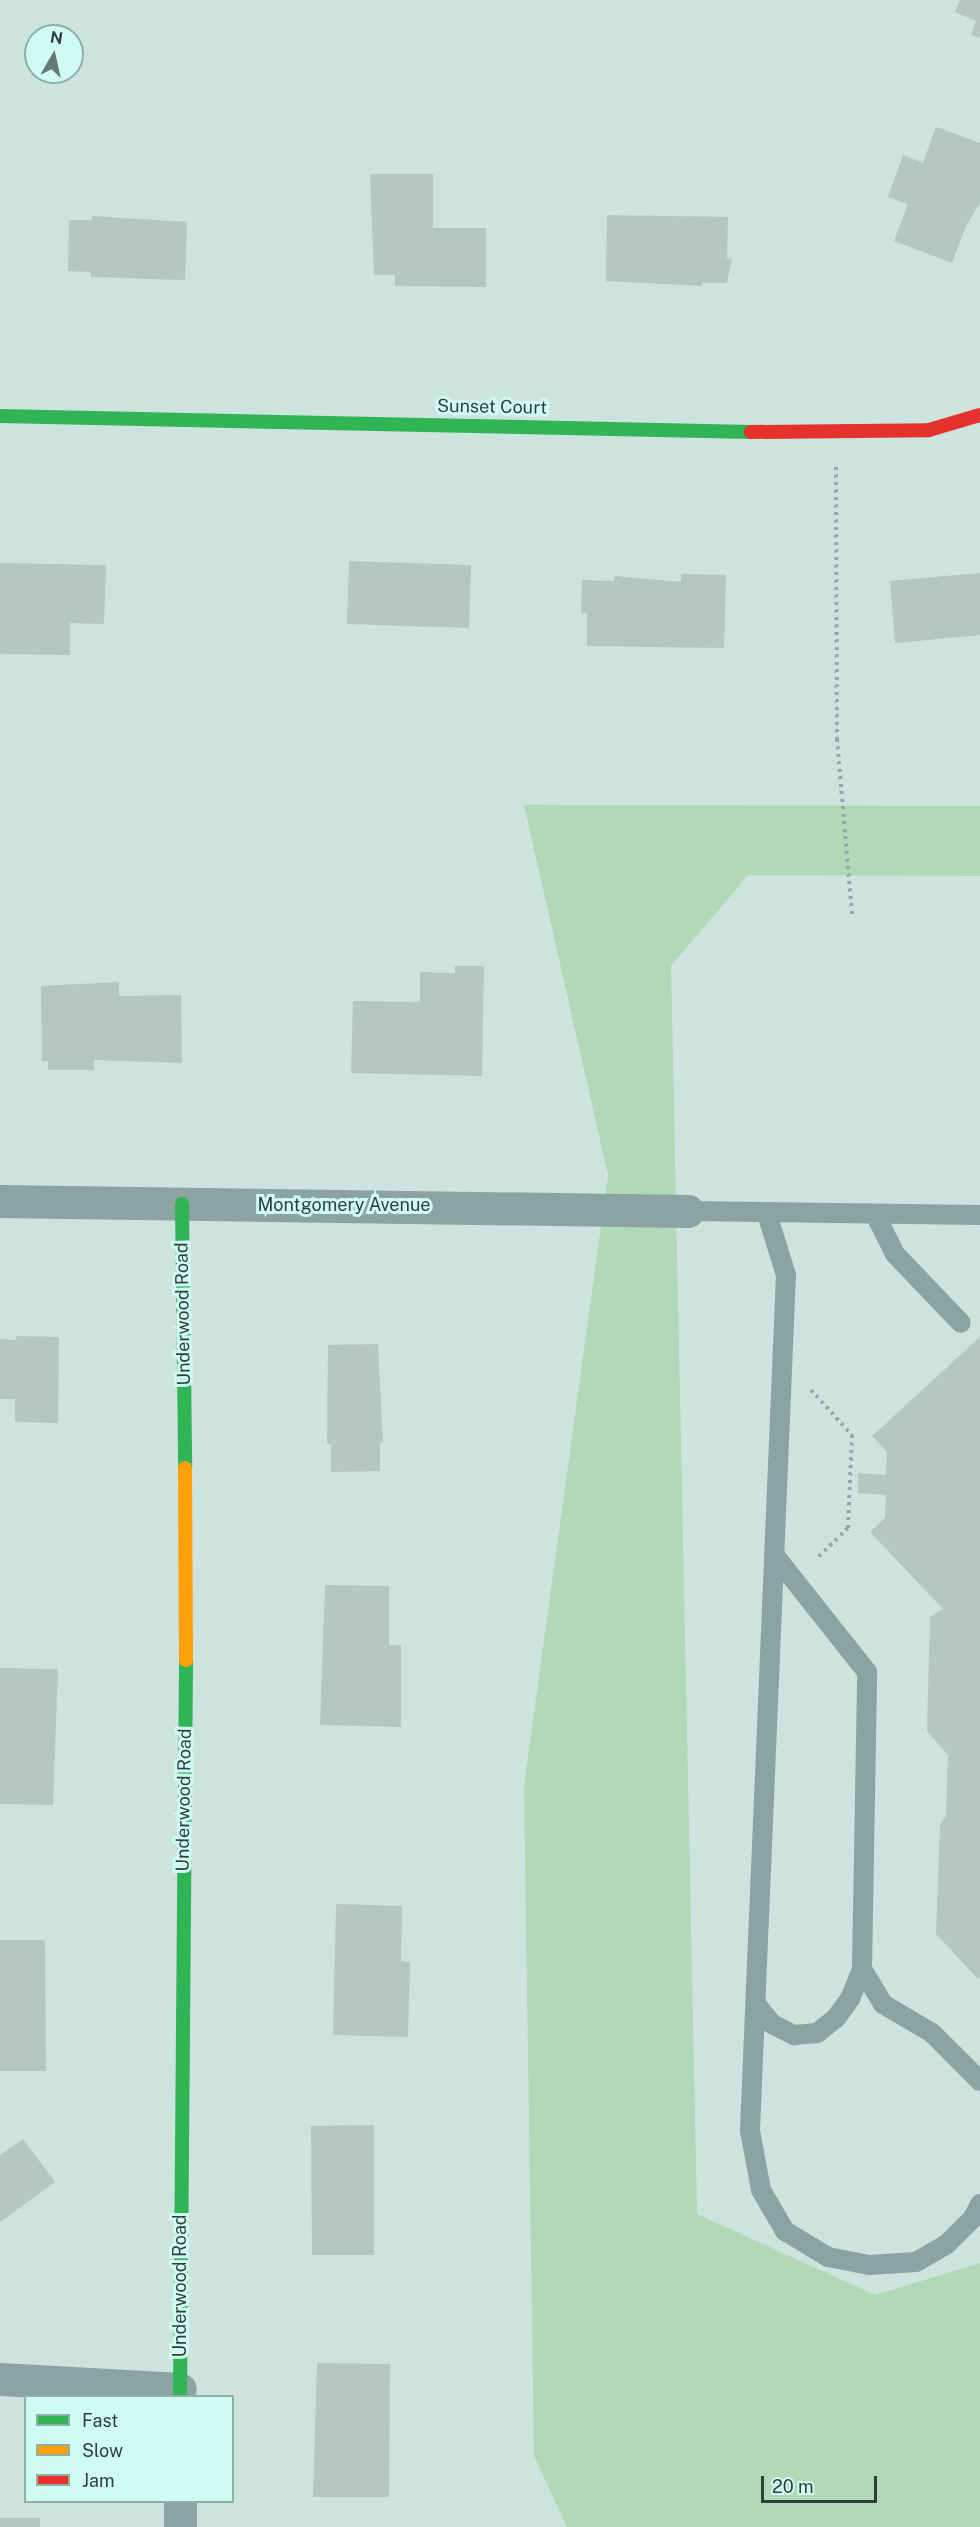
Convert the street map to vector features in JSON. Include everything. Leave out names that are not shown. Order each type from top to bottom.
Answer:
[{"type":"street","name":"Sunset Court","points":[[0,416],[794,433],[929,430],[980,415]]},
{"type":"street","name":"Montgomery Avenue","points":[[0,1201],[688,1211]]},
{"type":"street","name":"Underwood Road","points":[[180,2393],[186,1597],[182,1204]]},
{"type":"street","points":[[0,2379],[180,2393]]},
{"type":"street","points":[[180,2503],[180,2527]]},
{"type":"lane","points":[[688,1211],[876,1216],[980,1215]]},
{"type":"lane","points":[[767,1214],[786,1275],[750,2131],[761,2190],[785,2231],[828,2257],[869,2265],[916,2262],[947,2244],[974,2218],[980,2204]]},
{"type":"lane","points":[[876,1216],[895,1254],[961,1323]]},
{"type":"lane","points":[[756,2004],[772,2024],[794,2035],[817,2032],[843,2009],[862,1970],[867,1672],[775,1556]]},
{"type":"lane","points":[[862,1970],[884,2004],[932,2032],[980,2081]]},
{"type":"path","points":[[836,458],[837,739],[852,914]]},
{"type":"path","points":[[809,1387],[852,1435],[848,1528],[816,1559]]},
{"type":"green space","points":[[524,805],[980,806],[980,876],[748,875],[671,966],[697,2214],[875,2295],[980,2263],[980,2527],[567,2527],[534,2456],[524,1786],[608,1175]]},
{"type":"building","points":[[960,0],[980,0],[980,38],[971,35],[976,21],[955,12]]},
{"type":"building","points":[[936,127],[980,143],[980,203],[966,226],[952,263],[894,241],[908,204],[888,197],[903,155],[923,163]]},
{"type":"building","points":[[370,174],[433,174],[433,228],[486,228],[486,287],[395,286],[395,275],[374,275]]},
{"type":"building","points":[[607,215],[728,217],[727,258],[732,259],[727,283],[702,283],[702,286],[606,281]]},
{"type":"building","points":[[92,216],[187,222],[185,280],[91,277],[91,272],[68,271],[69,220],[92,220]]},
{"type":"building","points":[[349,561],[471,565],[469,628],[347,624]]},
{"type":"building","points":[[0,563],[106,565],[104,624],[70,623],[70,655],[0,654]]},
{"type":"building","points":[[980,573],[980,635],[895,643],[890,581]]},
{"type":"building","points":[[681,574],[726,575],[724,648],[587,646],[587,613],[581,613],[582,580],[614,581],[614,576],[681,582]]},
{"type":"building","points":[[455,966],[484,966],[482,1076],[351,1073],[353,1001],[420,1002],[420,972],[455,973]]},
{"type":"building","points":[[119,982],[119,996],[181,995],[182,1063],[94,1060],[94,1070],[48,1070],[48,1061],[42,1061],[41,986]]},
{"type":"building","points":[[16,1336],[59,1337],[58,1423],[15,1422],[15,1399],[0,1399],[0,1339],[16,1340]]},
{"type":"building","points":[[980,1337],[980,1977],[978,1979],[936,1934],[940,1825],[946,1816],[948,1755],[927,1731],[930,1617],[943,1609],[870,1532],[885,1518],[886,1495],[858,1493],[858,1473],[886,1475],[887,1452],[872,1436]]},
{"type":"building","points":[[378,1344],[383,1443],[380,1443],[380,1471],[331,1472],[331,1444],[327,1444],[328,1345]]},
{"type":"building","points":[[325,1585],[389,1586],[389,1645],[401,1645],[401,1727],[320,1725]]},
{"type":"building","points":[[0,1668],[58,1669],[53,1805],[0,1804]]},
{"type":"building","points":[[336,1904],[402,1906],[401,1961],[410,1962],[408,2037],[333,2035]]},
{"type":"building","points":[[0,1940],[45,1940],[46,2071],[0,2071]]},
{"type":"building","points":[[374,2125],[374,2255],[312,2255],[311,2126]]},
{"type":"building","points":[[23,2139],[55,2182],[0,2222],[0,2155]]},
{"type":"building","points":[[317,2363],[390,2364],[389,2497],[313,2497]]},
{"type":"building","points":[[0,2518],[40,2518],[40,2527],[0,2527]]},
{"type":"traffic: fast","points":[[0,416],[751,432]]},
{"type":"traffic: fast","points":[[182,1204],[185,1468]]},
{"type":"traffic: fast","points":[[180,2395],[186,1660]]},
{"type":"traffic: slow","points":[[185,1468],[186,1660]]},
{"type":"traffic: jam","points":[[751,432],[929,430],[980,415]]}]
